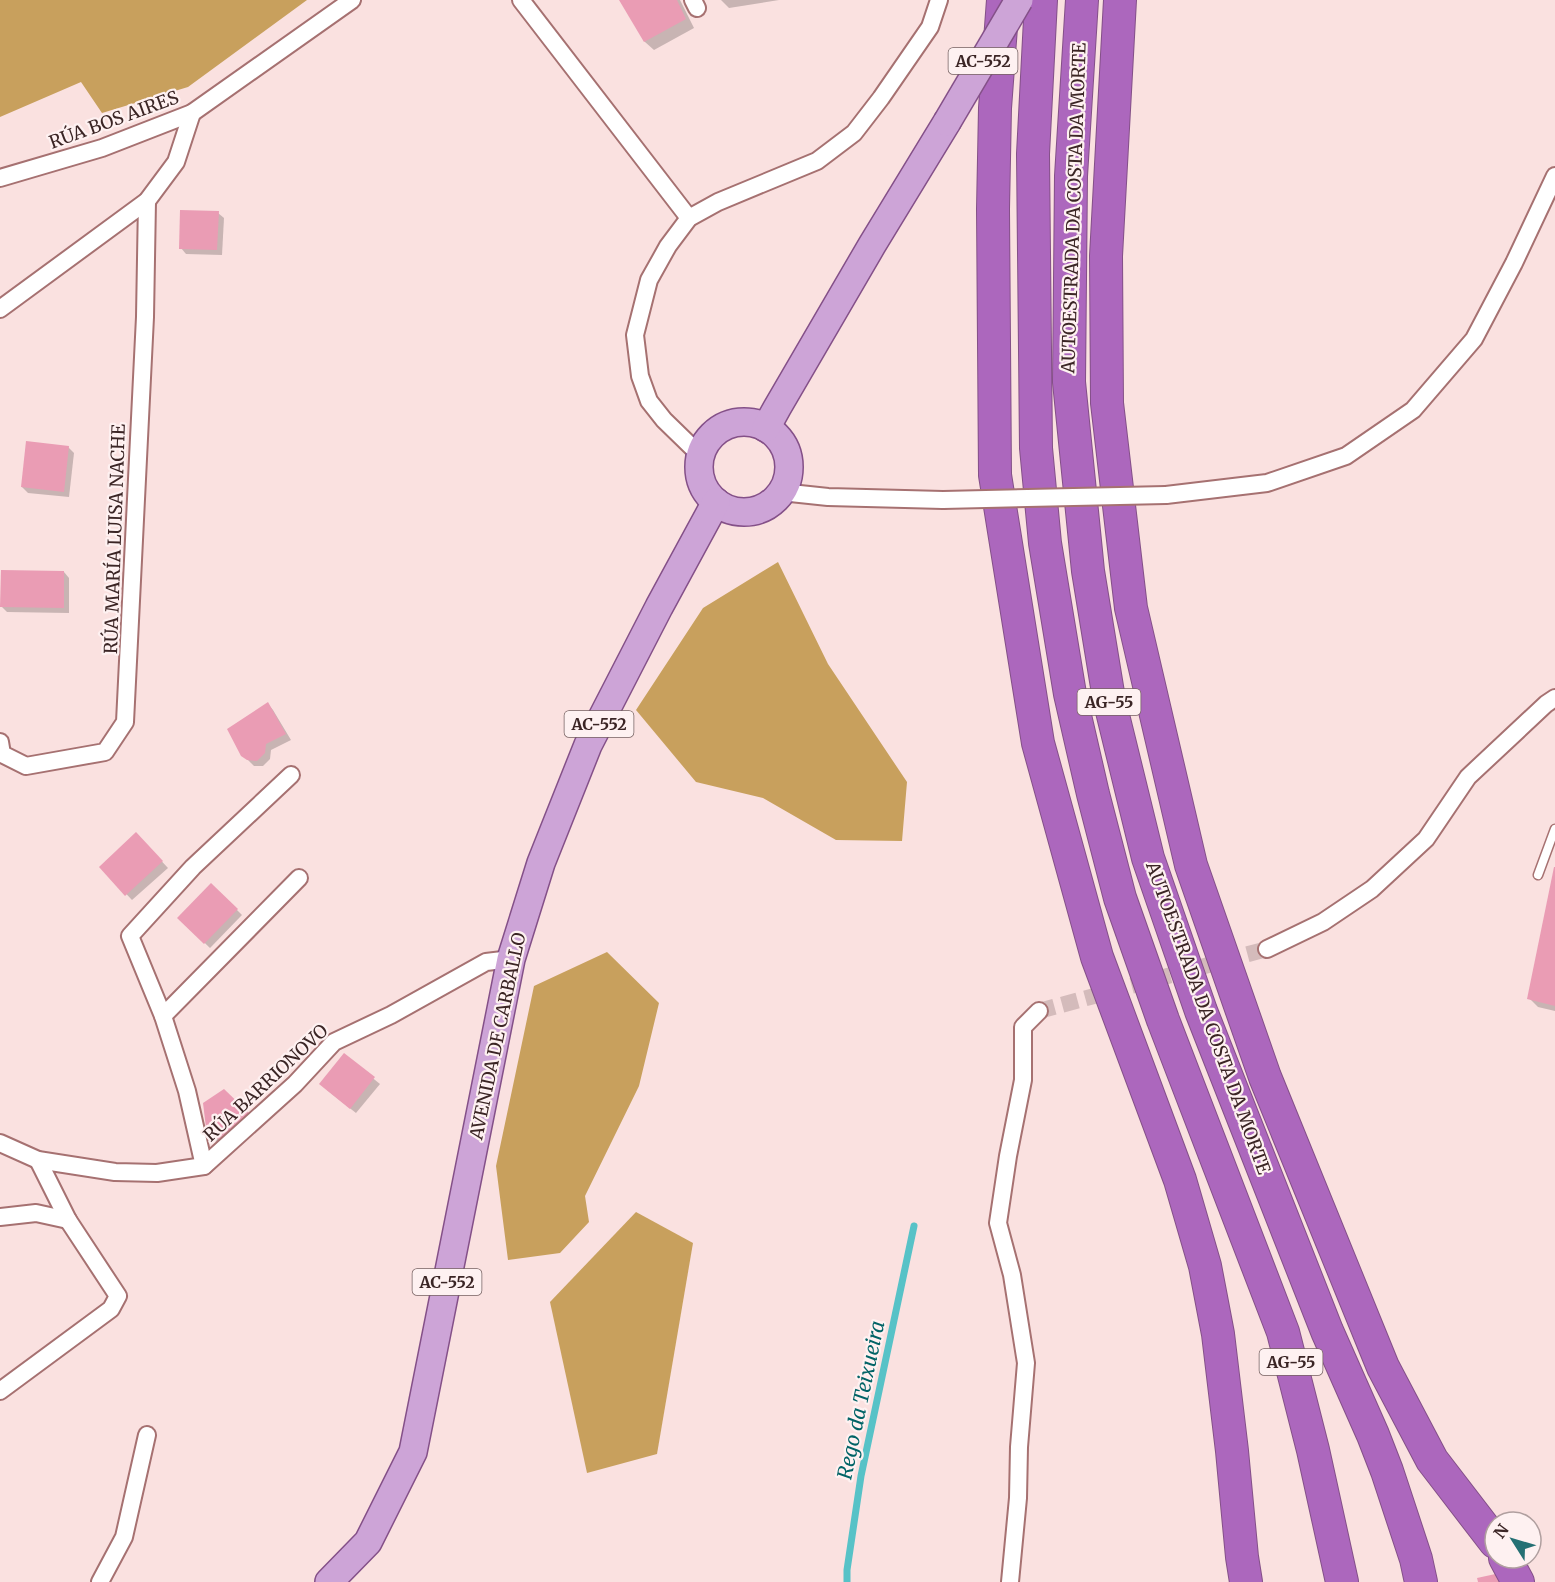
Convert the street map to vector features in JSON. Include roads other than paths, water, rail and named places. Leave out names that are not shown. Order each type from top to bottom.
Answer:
[{"type":"highway","points":[[1003,0],[995,108],[993,220],[995,475],[1038,743],[1097,957],[1180,1180],[1205,1266],[1218,1334],[1246,1582]]},
{"type":"highway","name":"AUTOESTRADA DA COSTA DA MORTE","points":[[1041,0],[1033,154],[1036,448],[1045,543],[1070,694],[1120,898],[1163,1020],[1283,1332],[1313,1450],[1342,1582]]},
{"type":"highway","name":"AUTOESTRADA DA COSTA DA MORTE","points":[[1082,0],[1071,176],[1069,382],[1088,571],[1109,699],[1148,858],[1201,1011],[1327,1331],[1387,1471],[1416,1559],[1421,1582]]},
{"type":"highway","points":[[1120,0],[1106,256],[1107,403],[1131,608],[1191,865],[1265,1077],[1383,1367],[1432,1461],[1483,1527]]},
{"type":"main road","name":"AC-552","points":[[766,428],[872,245],[1019,0]]},
{"type":"main road","points":[[755,423],[766,428],[778,437],[786,450],[789,464],[787,479],[781,492],[771,503],[758,510],[743,512],[729,509],[716,502],[707,493],[701,481],[700,455],[705,444],[721,428],[732,424],[755,423]]},
{"type":"main road","name":"AVENIDA DE CARBALLO","points":[[329,1582],[368,1542],[413,1452],[511,959],[541,863],[588,745],[716,502]]},
{"type":"street","name":"RÚA BOS AIRES","points":[[0,178],[102,148],[192,113],[352,0]]},
{"type":"street","points":[[522,0],[689,218]]},
{"type":"street","points":[[700,455],[664,420],[650,401],[640,376],[635,335],[649,280],[668,246],[689,218],[718,202],[817,161],[854,133],[882,98],[930,27],[939,0]]},
{"type":"street","points":[[0,309],[147,201],[176,162],[192,113]]},
{"type":"street","points":[[781,492],[828,497],[943,500],[1166,495],[1267,483],[1346,456],[1413,410],[1474,339],[1555,176]]},
{"type":"street","name":"RÚA MARÍA LUISA NACHE","points":[[0,742],[2,754],[26,766],[105,752],[125,722],[145,317],[147,201]]},
{"type":"street","points":[[1267,949],[1323,922],[1372,890],[1426,839],[1468,777],[1555,698]]},
{"type":"street","points":[[204,1166],[187,1091],[163,1017],[130,936],[193,867],[291,775]]},
{"type":"street","points":[[163,1017],[299,878]]},
{"type":"street","name":"RÚA BARRIONOVO","points":[[0,1143],[38,1160],[115,1172],[157,1173],[204,1166],[295,1084],[334,1042],[391,1015],[486,962],[511,959]]},
{"type":"street","points":[[1010,1582],[1018,1498],[1019,1447],[1026,1363],[1012,1275],[998,1223],[1023,1080],[1023,1028],[1040,1011]]},
{"type":"street","points":[[0,1391],[111,1310],[118,1296],[68,1220],[38,1160]]},
{"type":"street","points":[[0,1217],[36,1213],[68,1220]]},
{"type":"street","points":[[100,1582],[124,1538],[147,1435]]},
{"type":"lane","points":[[1538,875],[1555,829]]},
{"type":"waterway","name":"Rego da Teixueira","points":[[847,1582],[861,1476],[914,1226]]},
{"type":"tunnel","points":[[1039,1011],[1267,949]]}]
